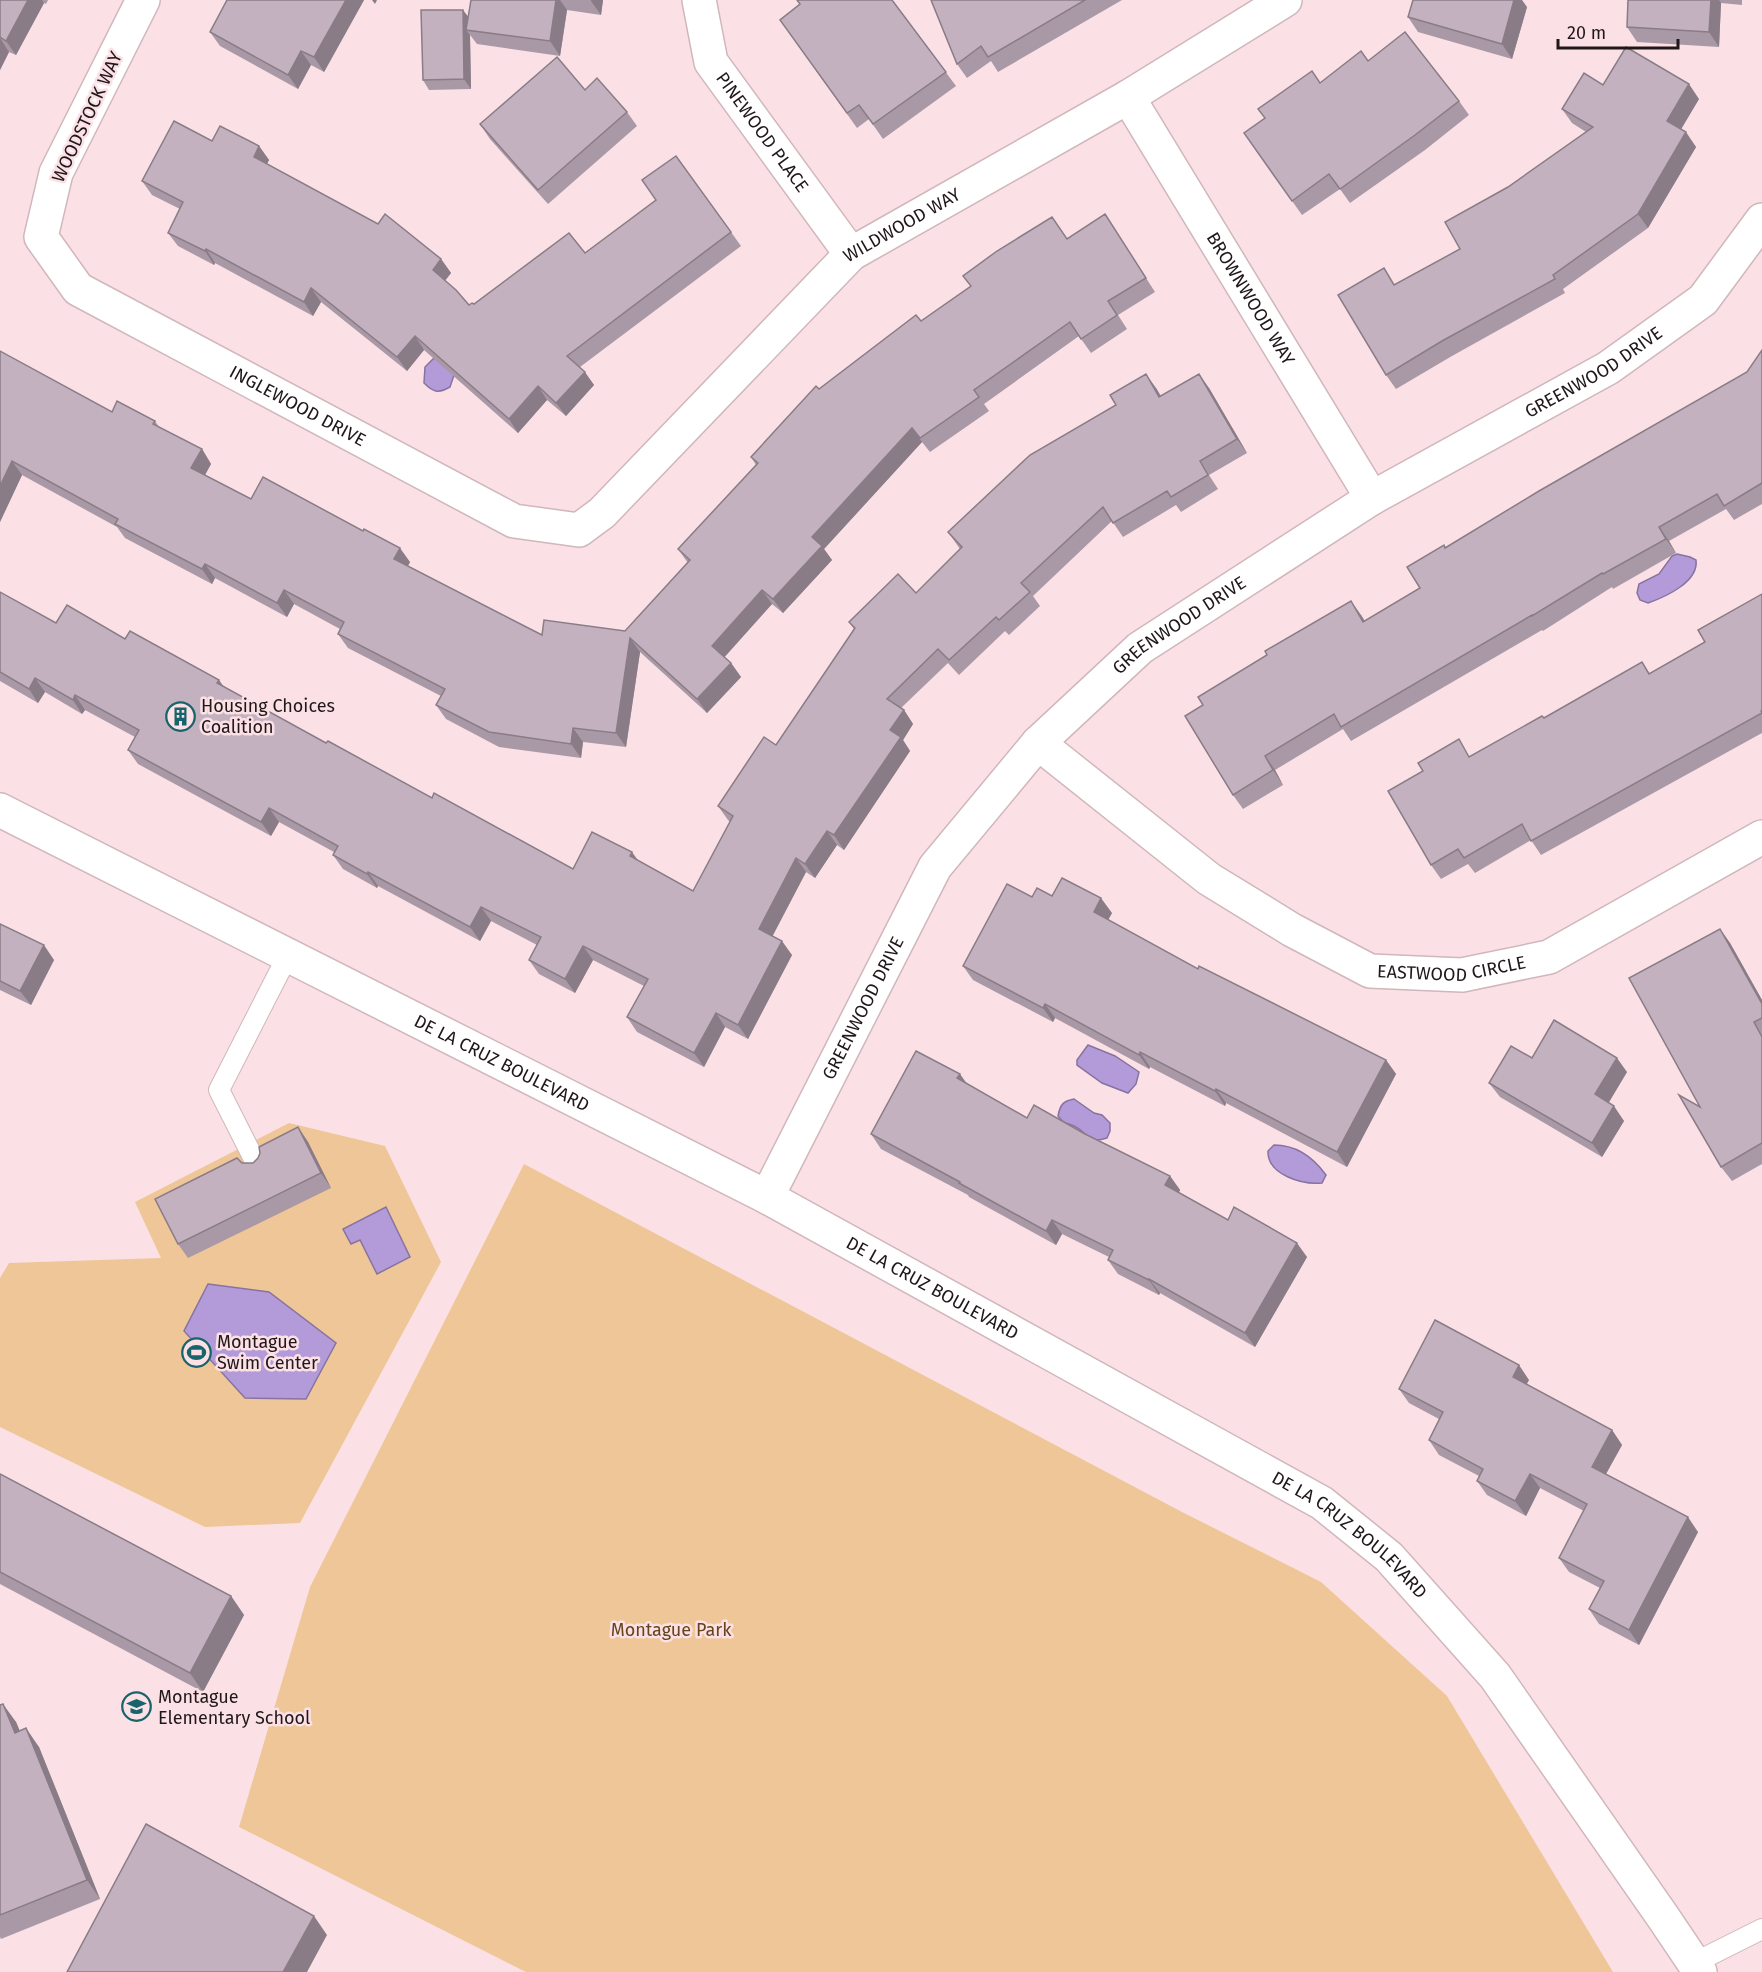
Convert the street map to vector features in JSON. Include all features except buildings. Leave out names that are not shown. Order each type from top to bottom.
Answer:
[{"type":"street","name":"WOODSTOCK WAY","points":[[42,237],[56,172],[143,0]]},
{"type":"street","name":"PINEWOOD PLACE","points":[[699,0],[711,62],[851,254]]},
{"type":"street","name":"WILDWOOD WAY","points":[[579,530],[602,513],[851,254],[1128,97],[1286,0]]},
{"type":"street","name":"BROWNWOOD WAY","points":[[1128,97],[1372,498]]},
{"type":"street","name":"GREENWOOD DRIVE","points":[[767,1197],[935,867],[1038,743],[1140,648],[1372,498],[1608,368],[1703,300],[1762,220]]},
{"type":"street","name":"INGLEWOOD DRIVE","points":[[42,237],[78,289],[514,521],[579,530]]},
{"type":"street","name":"EASTWOOD CIRCLE","points":[[1038,743],[1209,879],[1292,930],[1370,971],[1462,975],[1549,957],[1762,837]]},
{"type":"street","name":"DE LA CRUZ BOULEVARD","points":[[0,810],[767,1197],[1322,1503],[1389,1557],[1495,1676],[1697,1968]]},
{"type":"lane","points":[[258,1167],[219,1090],[288,955]]},
{"type":"lane","points":[[1697,1968],[1762,1929]]},
{"type":"green space","name":"Montague Swim Center","points":[[289,1123],[385,1146],[441,1262],[300,1523],[205,1527],[0,1427],[0,1278],[9,1263],[161,1258],[135,1202]]},
{"type":"green space","name":"Montague Park","points":[[524,1164],[1182,1512],[1321,1582],[1447,1696],[1613,1972],[526,1972],[239,1827],[310,1587]]},
{"type":"shaded area","points":[[434,358],[455,372],[450,387],[442,391],[433,390],[424,383],[425,367]]},
{"type":"shaded area","points":[[1677,554],[1696,560],[1695,568],[1687,582],[1680,588],[1648,603],[1640,600],[1637,593],[1639,584],[1659,574],[1672,556]]},
{"type":"shaded area","points":[[1088,1045],[1115,1056],[1139,1072],[1136,1084],[1128,1093],[1102,1083],[1077,1065],[1077,1060]]},
{"type":"shaded area","points":[[1074,1099],[1094,1113],[1102,1115],[1110,1123],[1107,1138],[1091,1139],[1079,1129],[1060,1119],[1058,1116],[1061,1106]]},
{"type":"shaded area","points":[[1274,1145],[1290,1147],[1304,1153],[1326,1175],[1322,1183],[1296,1180],[1280,1172],[1269,1159],[1268,1151]]},
{"type":"shaded area","points":[[386,1207],[410,1257],[377,1274],[360,1240],[351,1244],[343,1229]]},
{"type":"shaded area","points":[[208,1284],[269,1292],[336,1343],[306,1399],[245,1398],[184,1331]]},
{"type":"place","name":"Housing Choices Coalition","points":[[180,716]]},
{"type":"place","name":"Montague Swim Center","points":[[196,1352]]},
{"type":"place","name":"Montague Elementary School","points":[[137,1707]]}]
